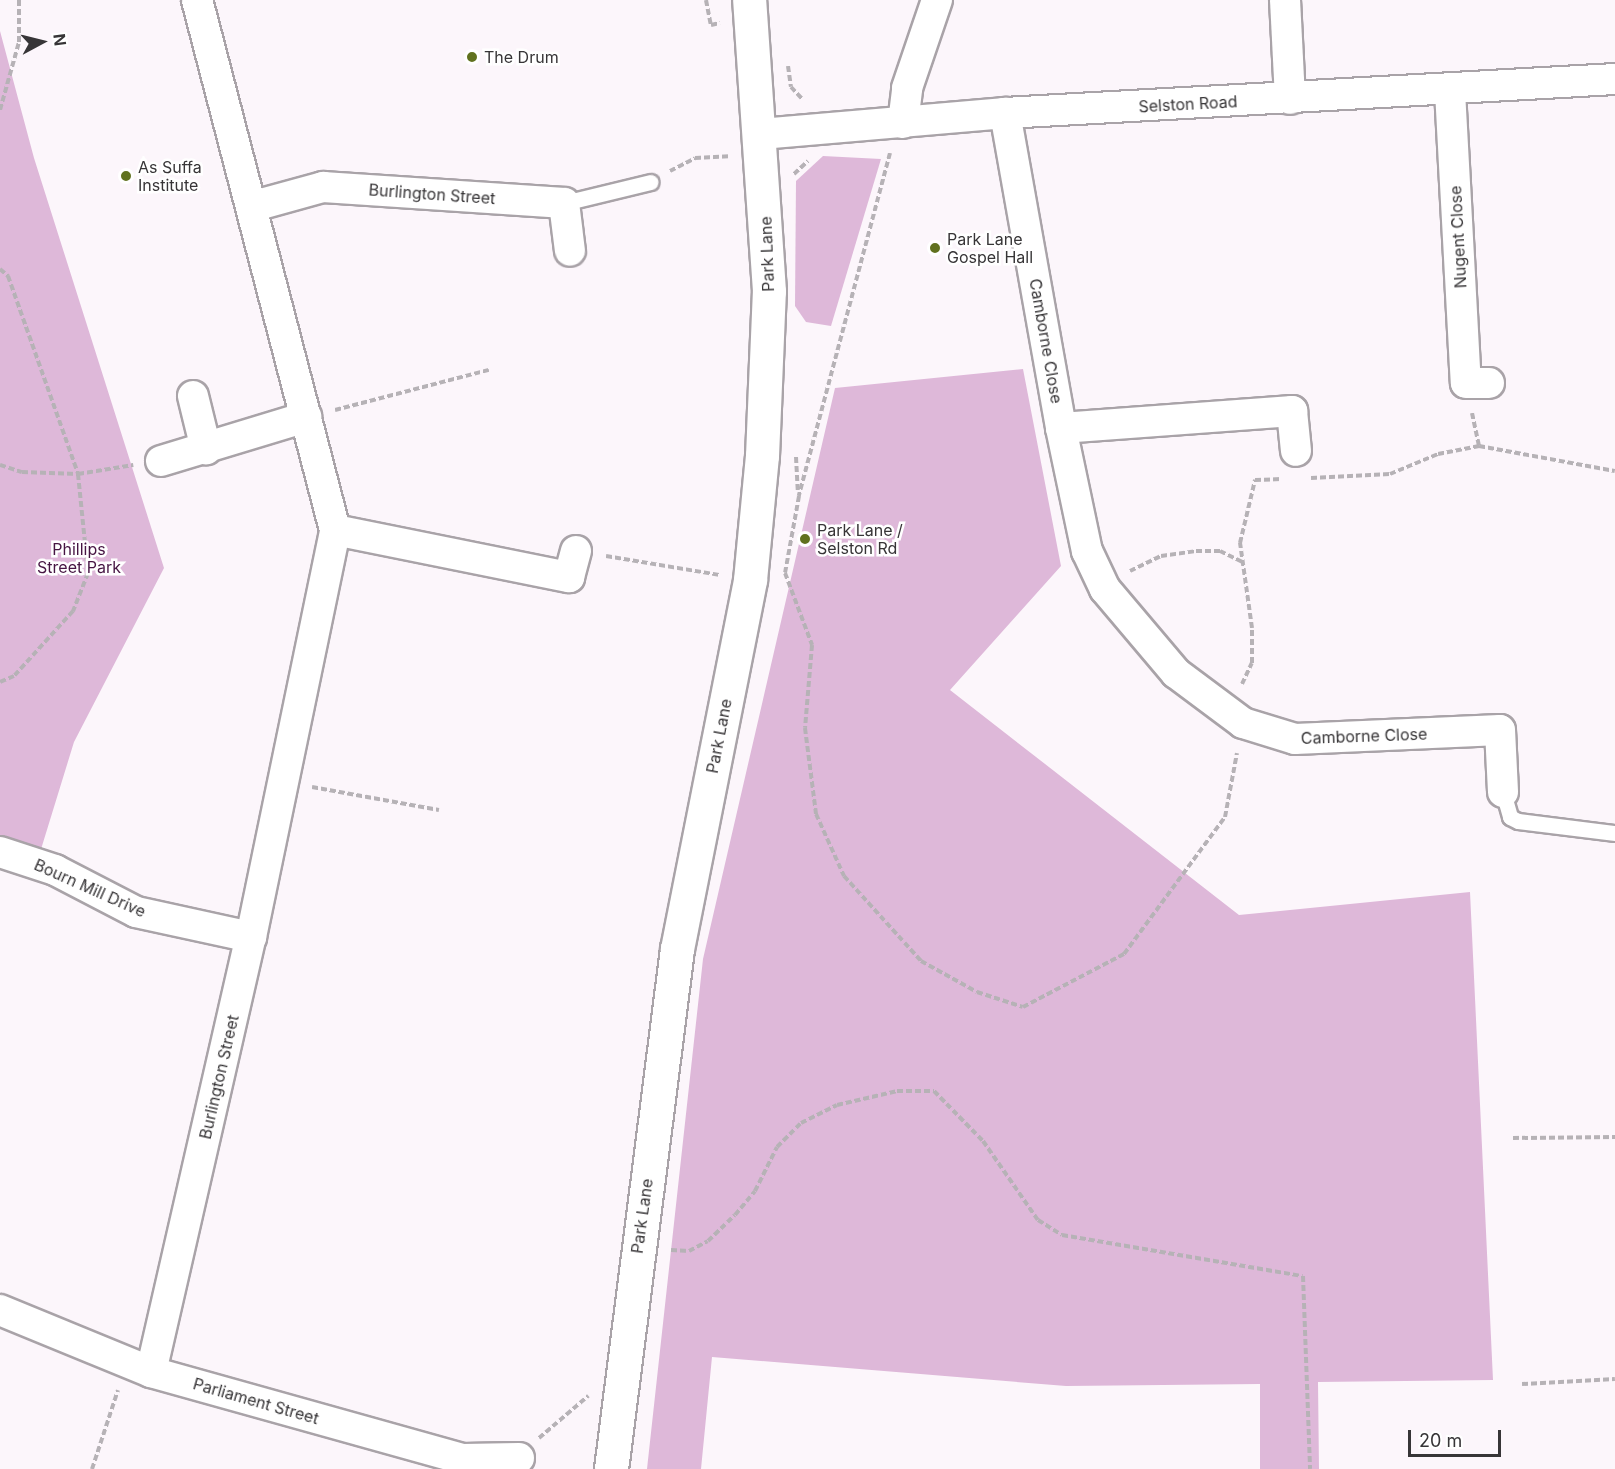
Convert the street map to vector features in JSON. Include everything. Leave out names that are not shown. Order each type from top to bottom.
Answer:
[{"type":"main road","name":"Park Lane","points":[[611,1469],[677,949],[750,580],[769,291],[751,9]]},
{"type":"street","name":"Burlington Street","points":[[139,1367],[251,937],[279,781],[330,574],[335,530],[254,206],[197,0]]},
{"type":"street","points":[[903,123],[907,88],[937,0]]},
{"type":"street","points":[[1285,0],[1290,99]]},
{"type":"street","name":"Selston Road","points":[[761,142],[813,130],[1005,113],[1450,91],[1615,79]]},
{"type":"street","name":"Nugent Close","points":[[1450,91],[1477,383]]},
{"type":"street","name":"Camborne Close","points":[[1005,113],[1061,428],[1087,551],[1105,589],[1176,673],[1235,717],[1295,739],[1500,730],[1503,792]]},
{"type":"street","name":"Burlington Street","points":[[254,206],[323,187],[564,203]]},
{"type":"street","points":[[564,203],[570,251]]},
{"type":"street","points":[[193,396],[206,449]]},
{"type":"street","points":[[1061,428],[1292,411],[1297,465]]},
{"type":"street","points":[[161,460],[206,449],[306,417]]},
{"type":"street","points":[[335,530],[569,577],[576,551]]},
{"type":"street","name":"Bourn Mill Drive","points":[[0,852],[55,870],[136,912],[251,937]]},
{"type":"street","name":"Parliament Street","points":[[0,1310],[139,1367],[463,1459],[519,1458]]},
{"type":"lane","points":[[564,203],[651,182]]},
{"type":"lane","points":[[1503,792],[1505,808],[1518,821],[1615,833]]},
{"type":"path","points":[[0,110],[19,42],[19,0]]},
{"type":"path","points":[[706,0],[711,25],[751,9]]},
{"type":"path","points":[[787,56],[791,87],[810,107],[813,130]]},
{"type":"path","points":[[651,182],[695,158],[761,142]]},
{"type":"path","points":[[879,153],[890,153],[799,496],[785,573],[812,645],[805,728],[816,814],[844,876],[921,960],[977,992],[1023,1007],[1124,954],[1225,818],[1235,717],[1252,663],[1240,543],[1255,480],[1297,465],[1390,474],[1438,454],[1479,446],[1615,471]]},
{"type":"path","points":[[0,269],[9,276],[78,474],[88,573],[72,611],[14,676],[0,682]]},
{"type":"path","points":[[306,417],[489,370]]},
{"type":"path","points":[[1477,383],[1479,446]]},
{"type":"path","points":[[0,465],[22,472],[78,474],[161,460]]},
{"type":"path","points":[[576,551],[750,580]]},
{"type":"path","points":[[1105,589],[1161,556],[1220,551],[1243,562]]},
{"type":"path","points":[[279,781],[439,810]]},
{"type":"path","points":[[637,1250],[689,1251],[708,1241],[755,1191],[777,1147],[801,1123],[837,1104],[897,1091],[934,1091],[983,1141],[1038,1221],[1062,1235],[1303,1276],[1310,1469]]},
{"type":"path","points":[[1513,1138],[1615,1137]]},
{"type":"path","points":[[92,1469],[139,1367]]},
{"type":"path","points":[[519,1458],[559,1417],[622,1371]]},
{"type":"path","points":[[1522,1384],[1615,1379]]},
{"type":"green space","name":"Phillips Street Park","points":[[0,31],[34,158],[164,568],[74,742],[38,859],[0,847]]},
{"type":"green space","points":[[823,156],[881,159],[831,326],[806,322],[795,306],[796,181]]},
{"type":"green space","points":[[1023,369],[1061,566],[950,690],[1239,915],[1470,892],[1493,1380],[1318,1382],[1319,1469],[1260,1469],[1260,1384],[1066,1386],[712,1357],[701,1469],[647,1469],[703,959],[835,388]]},
{"type":"place","name":"The Drum","points":[[472,57]]},
{"type":"place","name":"As Suffa Institute","points":[[126,176]]},
{"type":"place","name":"Park Lane Gospel Hall","points":[[935,248]]},
{"type":"place","name":"Park Lane / Selston Rd","points":[[805,539]]}]
